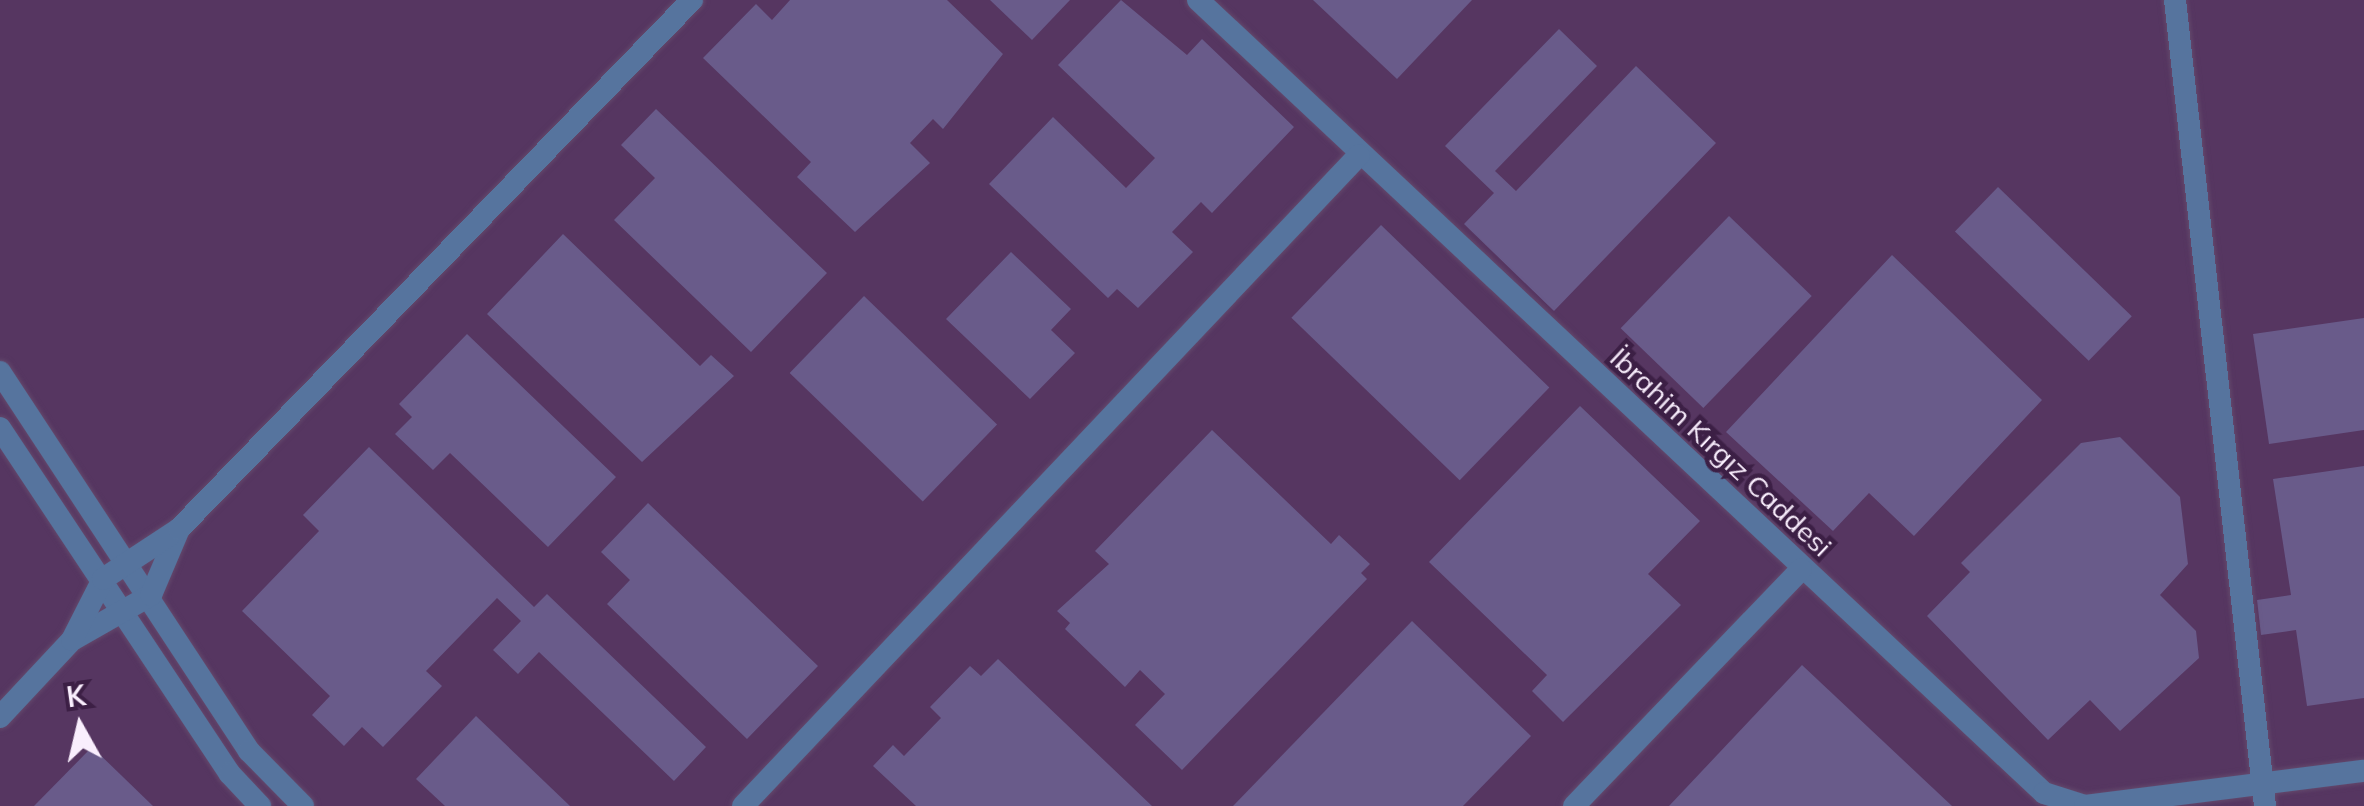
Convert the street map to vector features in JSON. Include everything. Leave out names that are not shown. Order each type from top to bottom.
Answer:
[{"type":"street","points":[[0,717],[72,640],[103,579],[180,529],[692,0]]},
{"type":"street","name":"İbrahim Kırgız Caddesi","points":[[1198,0],[2044,793],[2085,806],[2264,796],[2364,772]]},
{"type":"street","points":[[2175,0],[2264,796]]},
{"type":"street","points":[[743,806],[1360,155]]},
{"type":"street","points":[[0,372],[129,560],[249,752],[303,806]]},
{"type":"street","points":[[0,428],[230,774],[260,806]]},
{"type":"street","points":[[72,640],[126,613],[151,595],[180,529]]},
{"type":"street","points":[[1574,806],[1801,569]]},
{"type":"shaded area","points":[[0,0],[2364,0],[2364,806],[0,806]]},
{"type":"building","points":[[790,0],[947,0],[1003,54],[943,129],[933,119],[910,143],[930,163],[855,232],[797,177],[811,162],[703,58],[756,4],[772,20]]},
{"type":"building","points":[[990,0],[1070,0],[1032,40]]},
{"type":"building","points":[[1121,0],[1187,55],[1202,39],[1294,127],[1212,213],[1201,202],[1172,232],[1193,252],[1138,308],[1117,289],[1108,298],[989,184],[1053,117],[1126,188],[1155,158],[1058,65]]},
{"type":"building","points":[[1313,0],[1472,0],[1397,79]]},
{"type":"building","points":[[1559,29],[1597,66],[1495,171],[1516,191],[1636,66],[1716,143],[1554,311],[1464,224],[1494,193],[1445,146]]},
{"type":"building","points":[[656,109],[827,273],[751,352],[614,220],[655,178],[621,145]]},
{"type":"building","points":[[1998,187],[2132,316],[2089,361],[1955,232]]},
{"type":"building","points":[[1729,216],[1812,296],[1703,408],[1621,328]]},
{"type":"building","points":[[1381,225],[1549,388],[1460,480],[1291,318]]},
{"type":"building","points":[[563,234],[700,366],[711,355],[734,376],[642,462],[487,314]]},
{"type":"building","points":[[1011,252],[1071,309],[1051,330],[1075,353],[1030,399],[946,319]]},
{"type":"building","points":[[1892,255],[2042,400],[1914,536],[1869,493],[1833,531],[1726,432]]},
{"type":"building","points":[[864,296],[997,425],[923,501],[790,373]]},
{"type":"building","points":[[2364,318],[2364,430],[2269,444],[2253,334]]},
{"type":"building","points":[[467,334],[616,477],[548,547],[450,453],[433,470],[395,434],[412,417],[399,404]]},
{"type":"building","points":[[1580,406],[1700,521],[1648,574],[1681,605],[1563,722],[1532,691],[1547,675],[1429,562]]},
{"type":"building","points":[[1212,430],[1331,544],[1339,535],[1370,564],[1361,573],[1367,579],[1182,770],[1135,725],[1165,694],[1140,670],[1125,687],[1065,629],[1070,623],[1057,611],[1109,564],[1095,551]]},
{"type":"building","points":[[2120,437],[2180,497],[2188,564],[2160,595],[2196,631],[2199,658],[2120,731],[2090,700],[2048,740],[1927,616],[1970,572],[1961,563],[2081,443]]},
{"type":"building","points":[[369,447],[534,607],[547,594],[706,747],[674,781],[539,652],[518,674],[493,650],[521,621],[497,598],[426,671],[442,686],[383,747],[362,727],[344,746],[312,715],[330,696],[242,611],[319,531],[303,515]]},
{"type":"building","points":[[2364,466],[2364,698],[2307,706],[2296,630],[2261,635],[2257,600],[2291,595],[2273,479]]},
{"type":"building","points":[[648,503],[818,666],[747,739],[607,604],[630,580],[601,552]]},
{"type":"building","points":[[1412,621],[1531,736],[1463,806],[1233,806]]},
{"type":"building","points":[[998,659],[1152,806],[916,806],[873,766],[893,745],[904,756],[941,718],[930,707],[970,666],[981,676]]},
{"type":"building","points":[[1802,665],[1952,806],[1669,806]]},
{"type":"building","points":[[476,716],[570,806],[445,806],[416,779]]},
{"type":"building","points":[[92,747],[153,806],[34,806]]}]
